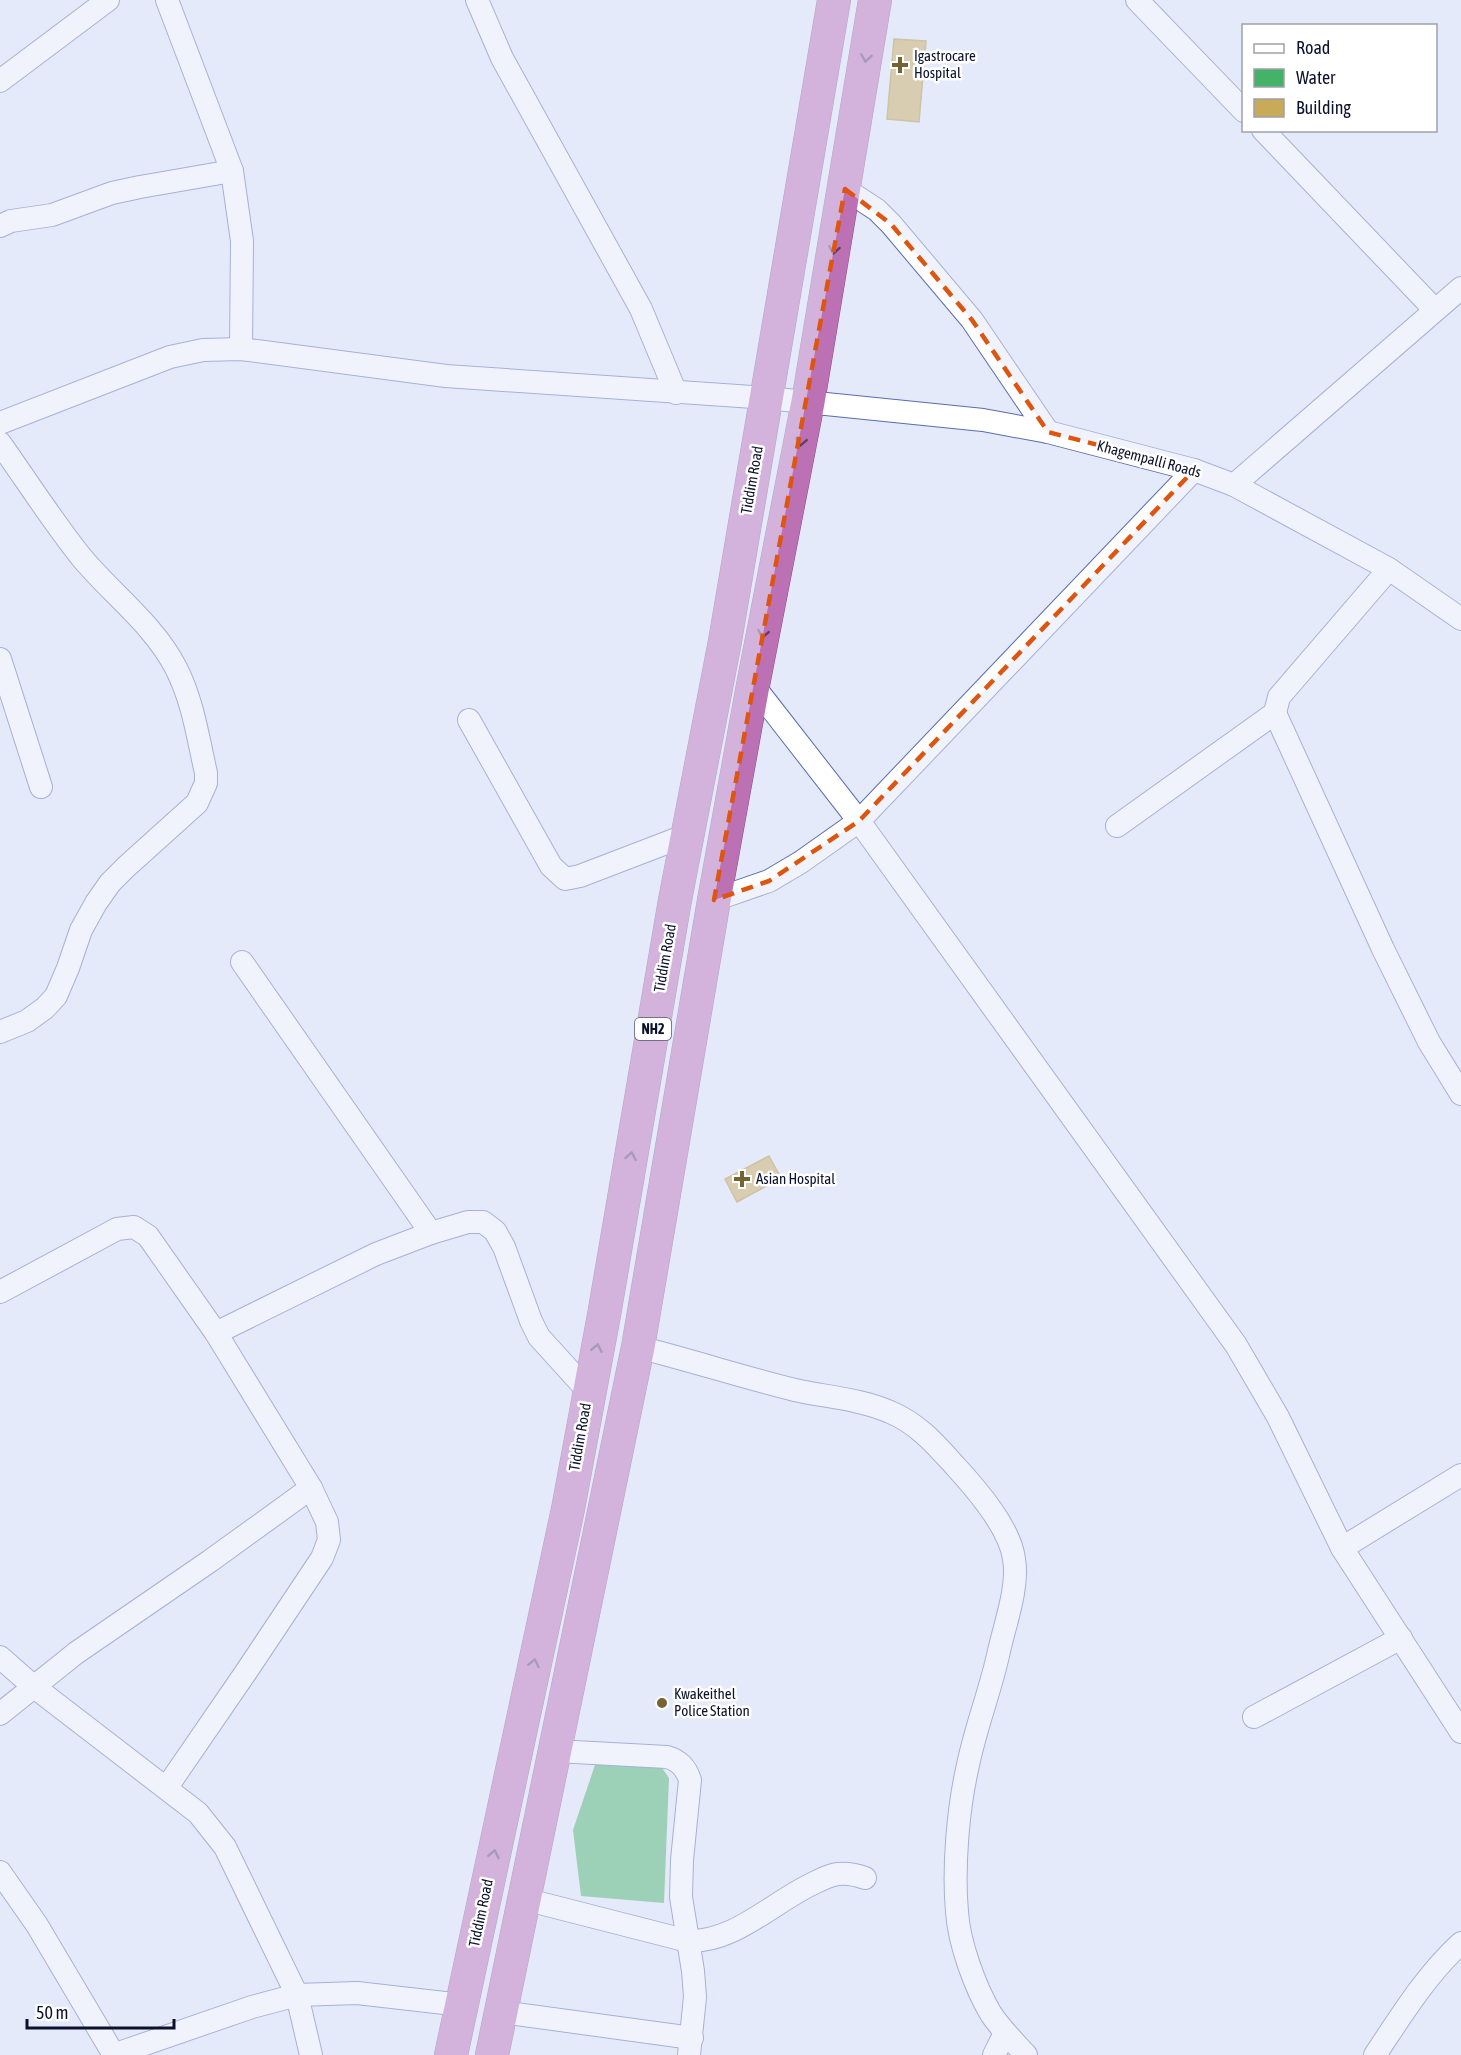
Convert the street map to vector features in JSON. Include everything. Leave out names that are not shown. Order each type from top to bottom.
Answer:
[{"type":"highway","name":"Tiddim Road","points":[[451,2055],[568,1509],[767,398],[834,0]]},
{"type":"highway","name":"NH2","points":[[492,2055],[638,1347],[714,900],[808,402],[875,0]]},
{"type":"street","points":[[0,81],[78,9],[108,0]]},
{"type":"street","points":[[167,0],[231,171],[242,241],[241,349]]},
{"type":"street","points":[[477,0],[502,58],[641,309],[676,393]]},
{"type":"street","points":[[1137,0],[1242,109]]},
{"type":"street","points":[[1265,132],[1435,310]]},
{"type":"street","points":[[0,226],[10,221],[52,215],[112,193],[140,186],[231,171]]},
{"type":"street","points":[[845,189],[877,210],[972,320],[1048,432]]},
{"type":"street","points":[[1234,485],[1461,288]]},
{"type":"street","name":"Khagempalli Roads","points":[[0,423],[170,357],[203,350],[241,349],[446,376],[767,398],[983,420],[1048,432],[1194,470],[1234,485],[1389,569],[1461,619]]},
{"type":"street","points":[[0,443],[82,557],[163,646],[182,681],[193,713],[206,773],[206,783],[197,802],[126,867],[110,883],[96,903],[81,930],[56,996],[45,1008],[27,1021],[0,1032]]},
{"type":"street","points":[[714,900],[769,881],[801,862],[859,821],[1194,470]]},
{"type":"street","points":[[1117,826],[1275,712],[1279,697],[1389,569]]},
{"type":"street","points":[[0,659],[8,708],[41,788]]},
{"type":"street","points":[[753,685],[859,821],[1236,1345],[1278,1417],[1342,1548],[1461,1732]]},
{"type":"street","points":[[1275,712],[1383,949],[1429,1042],[1461,1094]]},
{"type":"street","points":[[469,720],[551,866],[565,879],[580,876],[687,835]]},
{"type":"street","points":[[242,962],[430,1233]]},
{"type":"street","points":[[216,1333],[376,1254],[430,1233],[468,1222],[483,1222],[495,1231],[504,1247],[539,1337],[588,1392]]},
{"type":"street","points":[[0,1292],[117,1229],[134,1227],[148,1236],[216,1333],[310,1488],[327,1522],[329,1540],[321,1558],[167,1787]]},
{"type":"street","points":[[638,1347],[789,1388],[889,1411],[925,1433],[965,1476],[999,1521],[1010,1544],[1015,1578],[996,1669],[968,1764],[961,1806],[956,1869],[957,1913],[963,1942],[980,1992],[991,2014],[1026,2055]]},
{"type":"street","points":[[1342,1548],[1461,1475]]},
{"type":"street","points":[[0,1714],[76,1653],[210,1561],[310,1488]]},
{"type":"street","points":[[1254,1717],[1401,1638]]},
{"type":"street","points":[[0,1657],[33,1686],[198,1813],[225,1847],[297,1995],[311,2055]]},
{"type":"street","points":[[501,2012],[691,2047],[695,1997],[681,1897],[682,1860],[690,1780],[687,1772],[674,1759],[667,1757],[556,1751]]},
{"type":"street","points":[[0,1872],[37,1925],[114,2055],[252,2007],[297,1995],[357,1993],[462,2005]]},
{"type":"street","points":[[524,1899],[688,1941],[700,1942],[728,1934],[801,1889],[826,1877],[851,1874],[866,1878]]},
{"type":"street","points":[[1375,2055],[1426,1980],[1461,1943]]},
{"type":"street","points":[[994,2055],[1005,2033]]},
{"type":"highlighted area","points":[[845,189],[891,224],[972,320],[1048,432],[1194,470],[859,821],[769,881],[714,900]]},
{"type":"water","points":[[596,1762],[660,1765],[669,1778],[664,1903],[581,1896],[573,1830]]},
{"type":"building","points":[[894,39],[926,41],[919,122],[887,119]]},
{"type":"building","points":[[769,1156],[781,1178],[737,1202],[725,1179]]},
{"type":"place","name":"Igastrocare Hospital","points":[[900,65]]},
{"type":"place","name":"Asian Hospital","points":[[742,1179]]},
{"type":"place","name":"Kwakeithel Police Station","points":[[662,1703]]}]
